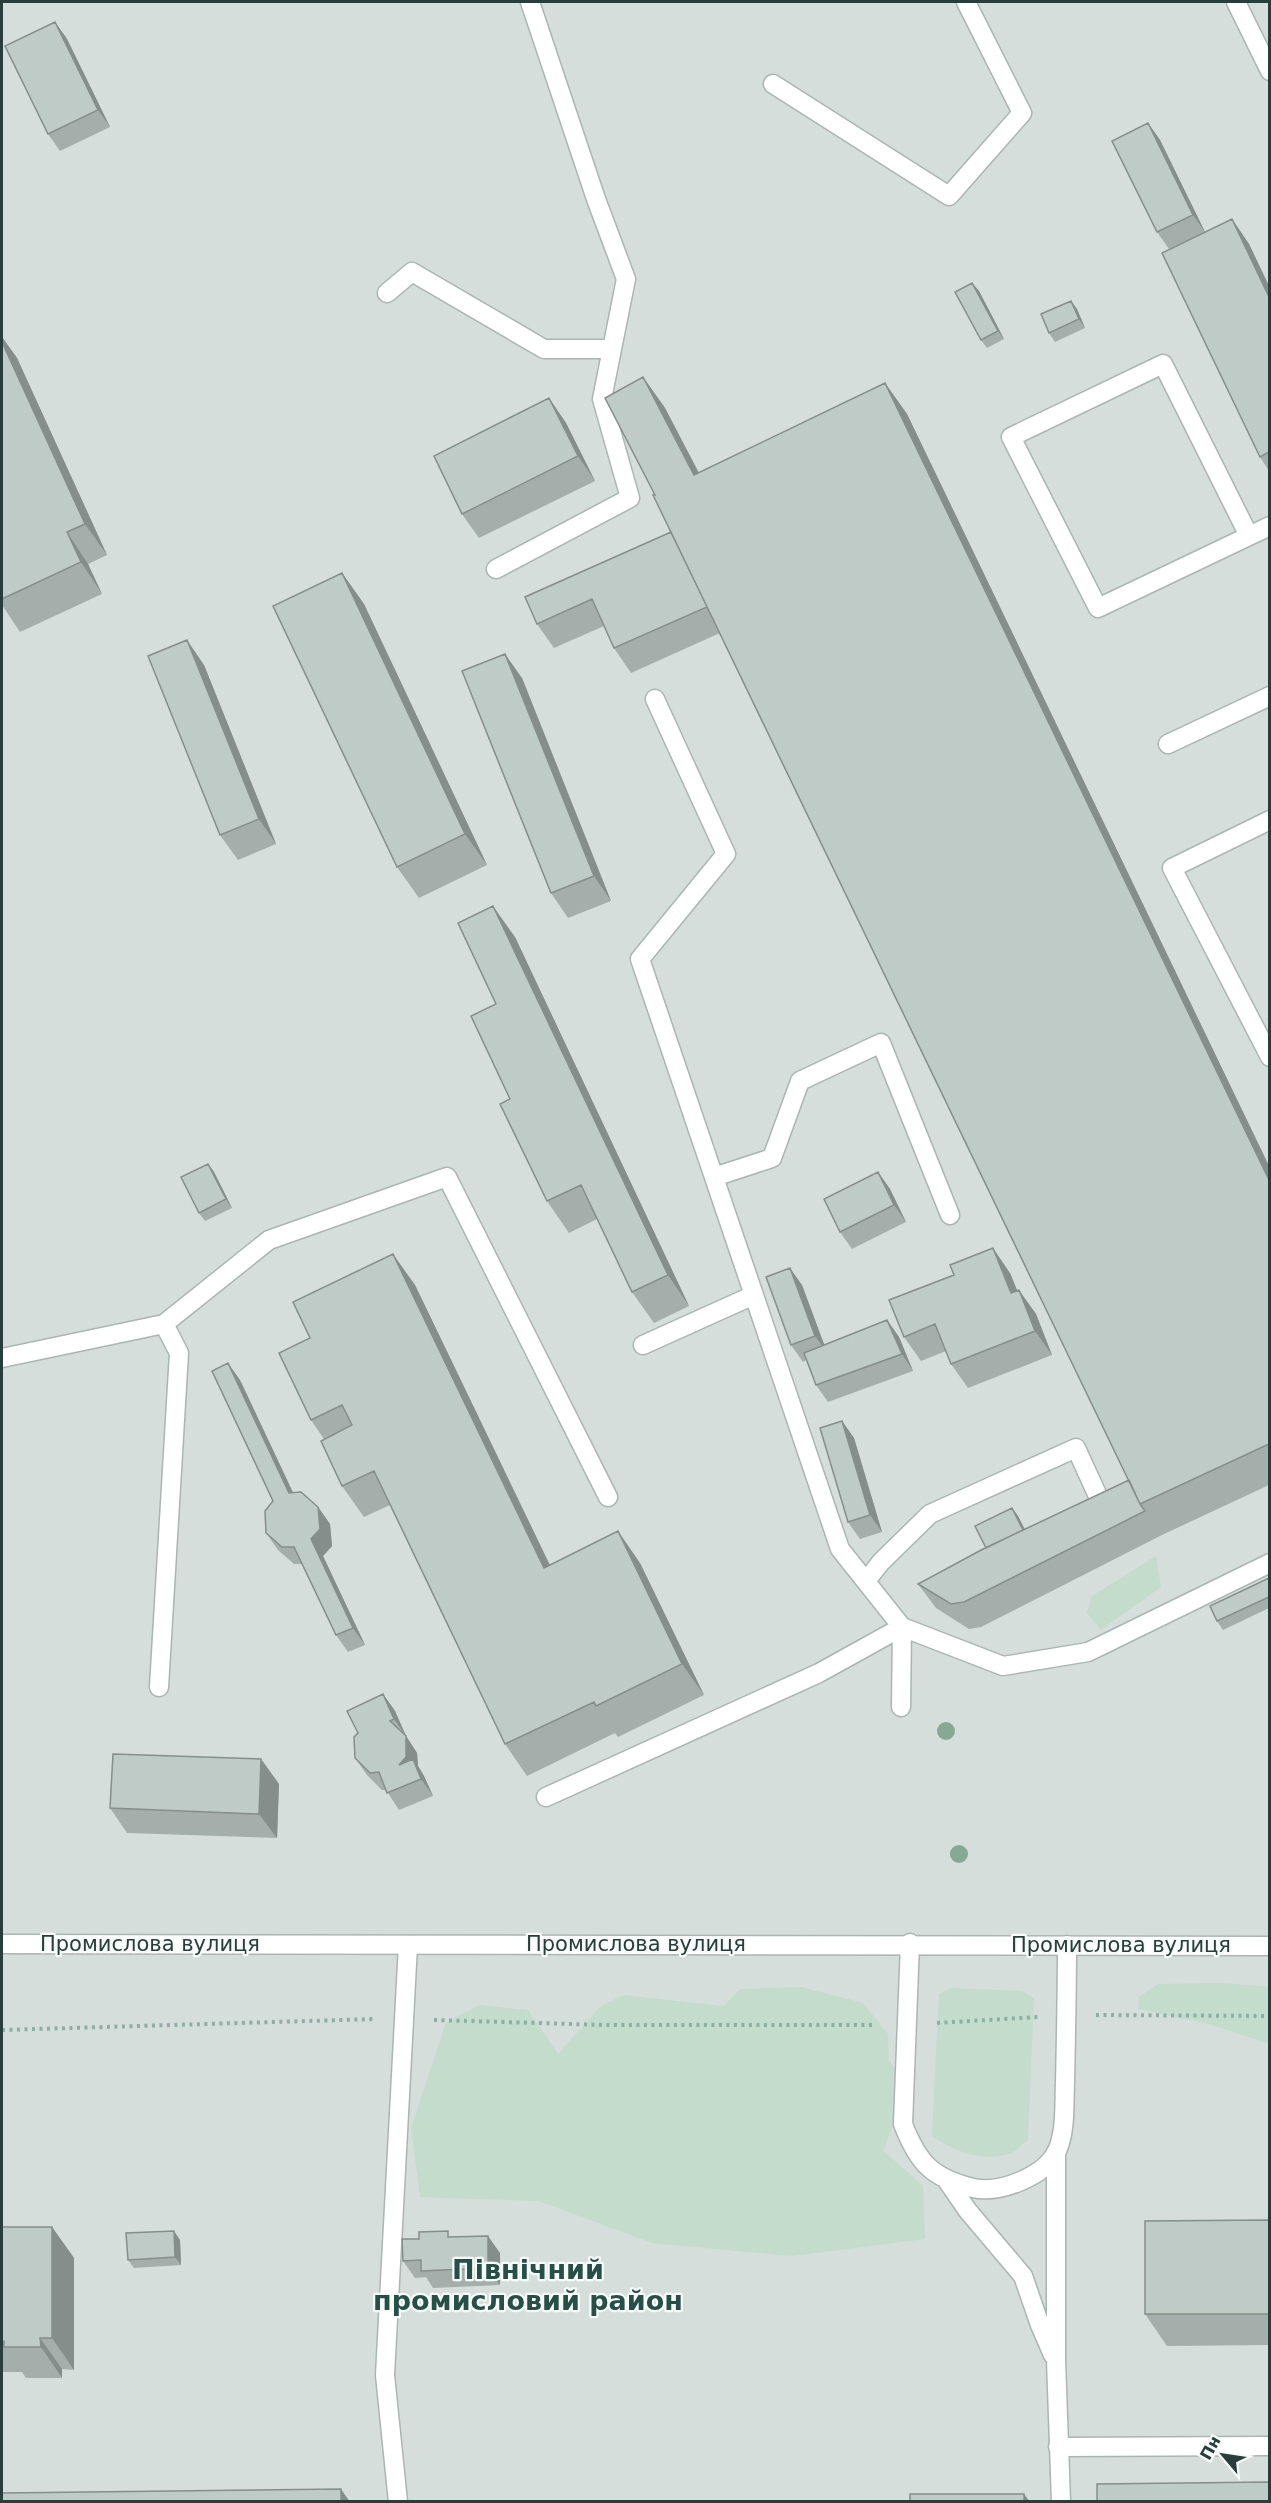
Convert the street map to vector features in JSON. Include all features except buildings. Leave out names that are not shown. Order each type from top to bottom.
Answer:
[{"type":"street","points":[[496,568],[630,498],[602,399],[626,279],[596,199],[530,2]]},
{"type":"street","points":[[773,84],[949,196],[1022,113],[966,2]]},
{"type":"street","points":[[1236,2],[1269,71]]},
{"type":"street","points":[[387,293],[412,272],[544,350],[612,350]]},
{"type":"street","points":[[1249,536],[1163,364],[1011,437],[1098,608],[1249,536],[1269,526]]},
{"type":"street","points":[[1168,744],[1269,696]]},
{"type":"street","points":[[655,699],[726,854],[640,959],[840,1549],[902,1627],[1003,1666],[1088,1652],[1269,1563]]},
{"type":"street","points":[[1269,820],[1172,868],[1269,1057]]},
{"type":"street","points":[[714,1177],[772,1158],[800,1081],[881,1043],[950,1215]]},
{"type":"street","points":[[2,1358],[164,1324],[269,1240],[447,1177],[608,1497]]},
{"type":"street","points":[[643,1345],[754,1295]]},
{"type":"street","points":[[159,1687],[179,1353],[164,1324]]},
{"type":"street","points":[[866,1581],[881,1562],[930,1514],[1076,1448],[1102,1505]]},
{"type":"street","points":[[901,1707],[902,1627]]},
{"type":"street","points":[[546,1797],[819,1673],[902,1627]]},
{"type":"street","points":[[910,1943],[903,2124],[911,2145],[928,2167],[948,2182],[968,2211],[1023,2276],[1040,2325],[1056,2360]]},
{"type":"street","name":"Промислова вулиця","points":[[2,1944],[910,1943],[1269,1946]]},
{"type":"street","points":[[398,2502],[385,2375],[408,1945]]},
{"type":"street","points":[[1061,2502],[1056,2360],[1056,2152],[1063,2123],[1067,1945]]},
{"type":"street","points":[[948,2182],[979,2189],[1012,2185],[1036,2173],[1056,2152]]},
{"type":"street","points":[[1058,2447],[1269,2446]]},
{"type":"path","points":[[2,2030],[404,2019],[606,2025],[907,2025],[1067,2015],[1269,2016]]},
{"type":"shaded area","points":[[2,2],[1269,2],[1269,2501],[2,2501]]},
{"type":"green space","points":[[1156,1556],[1161,1587],[1101,1630],[1087,1613],[1092,1596]]},
{"type":"green space","points":[[1222,1983],[1269,1987],[1269,2044],[1209,2024],[1138,2009],[1139,1997],[1158,1984]]},
{"type":"green space","points":[[802,1987],[863,2003],[888,2034],[889,2061],[897,2070],[896,2113],[884,2151],[923,2186],[925,2239],[792,2256],[652,2243],[539,2201],[420,2197],[411,2128],[446,2023],[479,2005],[528,2010],[558,2054],[601,2006],[623,1995],[723,2006],[741,1989]]},
{"type":"green space","points":[[950,1988],[1022,1991],[1034,1998],[1028,2140],[1009,2154],[988,2157],[968,2154],[932,2136],[939,1994]]},
{"type":"district","name":"Північний промисловий район","points":[[528,2286]]}]
